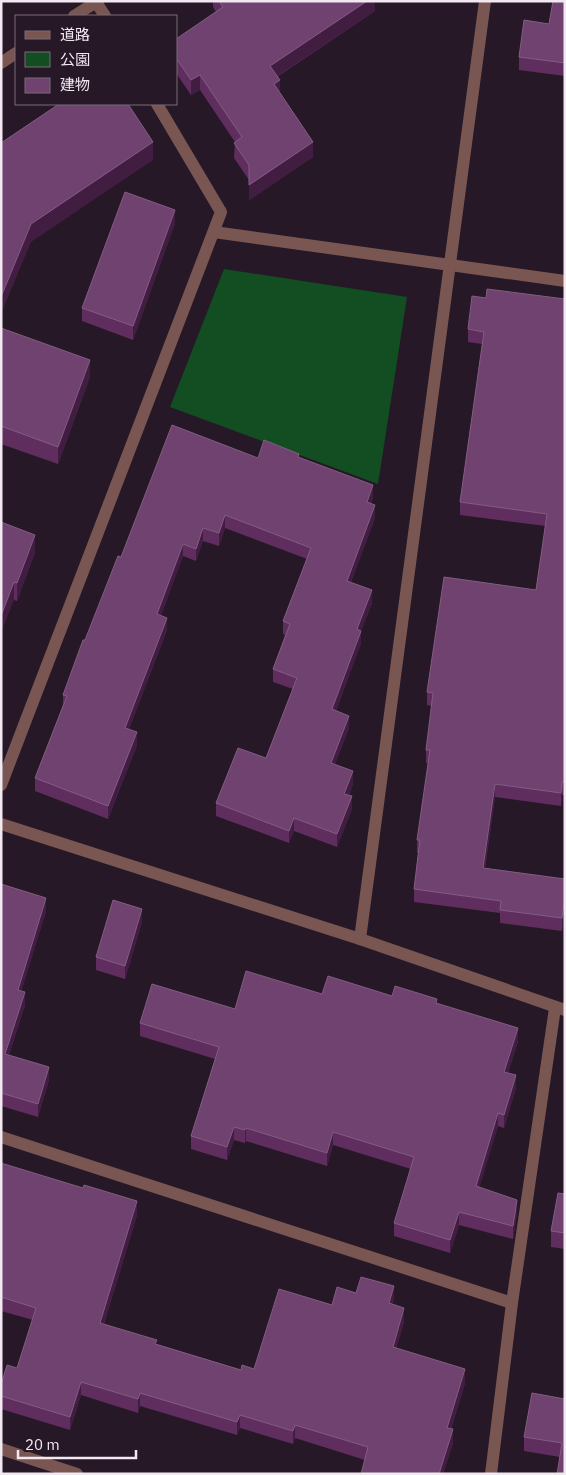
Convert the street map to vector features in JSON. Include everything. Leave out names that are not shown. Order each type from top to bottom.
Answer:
[{"type":"street","points":[[360,938],[485,1]]},
{"type":"street","points":[[76,15],[97,2],[104,15]]},
{"type":"street","points":[[1,62],[15,54]]},
{"type":"street","points":[[1,785],[221,212],[157,105]]},
{"type":"street","points":[[214,232],[450,267],[565,281]]},
{"type":"street","points":[[1,824],[360,938],[560,1009],[512,1303],[491,1474]]},
{"type":"street","points":[[1,1137],[512,1303]]},
{"type":"street","points":[[1,1449],[77,1474]]},
{"type":"green space","points":[[224,269],[407,297],[378,484],[170,407]]},
{"type":"building","points":[[219,1],[367,1],[270,66],[280,80],[274,84],[313,142],[249,185],[249,165],[234,143],[242,137],[200,75],[191,80],[178,61],[178,38],[223,7]]},
{"type":"building","points":[[553,1],[565,1],[565,63],[519,57],[524,20],[549,24]]},
{"type":"building","points":[[58,105],[129,105],[153,142],[31,224],[1,297],[1,143]]},
{"type":"building","points":[[125,192],[175,210],[133,326],[82,308]]},
{"type":"building","points":[[487,289],[565,299],[565,782],[562,782],[561,793],[495,784],[483,868],[565,879],[562,918],[500,910],[501,901],[414,889],[420,840],[417,840],[430,750],[426,750],[433,693],[427,692],[444,577],[536,590],[547,514],[460,502],[484,332],[468,329],[472,296],[486,298]]},
{"type":"building","points":[[1,328],[90,360],[58,447],[1,426]]},
{"type":"building","points":[[172,425],[258,458],[264,440],[299,454],[298,457],[373,485],[367,502],[375,505],[347,581],[372,590],[357,629],[361,631],[332,709],[349,716],[331,763],[353,771],[344,794],[352,796],[337,834],[294,818],[289,831],[216,803],[238,748],[266,758],[297,678],[273,669],[290,624],[283,621],[311,548],[225,515],[219,533],[203,528],[196,549],[183,544],[157,614],[167,618],[125,728],[137,732],[108,806],[35,778],[67,696],[63,695],[83,640],[85,640],[118,556],[121,557]]},
{"type":"building","points":[[1,522],[35,535],[17,583],[14,582],[1,616]]},
{"type":"building","points":[[1,884],[46,898],[18,990],[25,992],[5,1054],[49,1067],[38,1104],[1,1093]]},
{"type":"building","points":[[113,900],[142,909],[125,966],[96,957]]},
{"type":"building","points":[[246,971],[322,994],[328,976],[392,996],[395,986],[437,999],[436,1003],[518,1028],[504,1072],[516,1075],[504,1115],[498,1113],[476,1186],[517,1200],[513,1226],[459,1212],[450,1240],[394,1223],[414,1157],[333,1132],[327,1153],[246,1128],[245,1130],[234,1127],[227,1147],[191,1136],[219,1047],[140,1023],[152,984],[235,1009]]},
{"type":"building","points":[[1,1163],[83,1188],[84,1185],[137,1201],[100,1323],[157,1340],[155,1344],[241,1370],[242,1365],[254,1369],[279,1289],[332,1305],[337,1287],[356,1293],[361,1277],[394,1286],[389,1303],[404,1308],[393,1347],[465,1369],[447,1428],[453,1429],[439,1474],[361,1474],[368,1447],[295,1425],[293,1431],[240,1415],[237,1422],[140,1393],[138,1399],[81,1382],[70,1417],[1,1396],[1,1385],[7,1365],[17,1368],[36,1308],[1,1297]]},
{"type":"building","points":[[558,1193],[565,1194],[565,1233],[551,1231]]},
{"type":"building","points":[[532,1393],[565,1399],[565,1474],[557,1474],[562,1443],[524,1437]]}]
